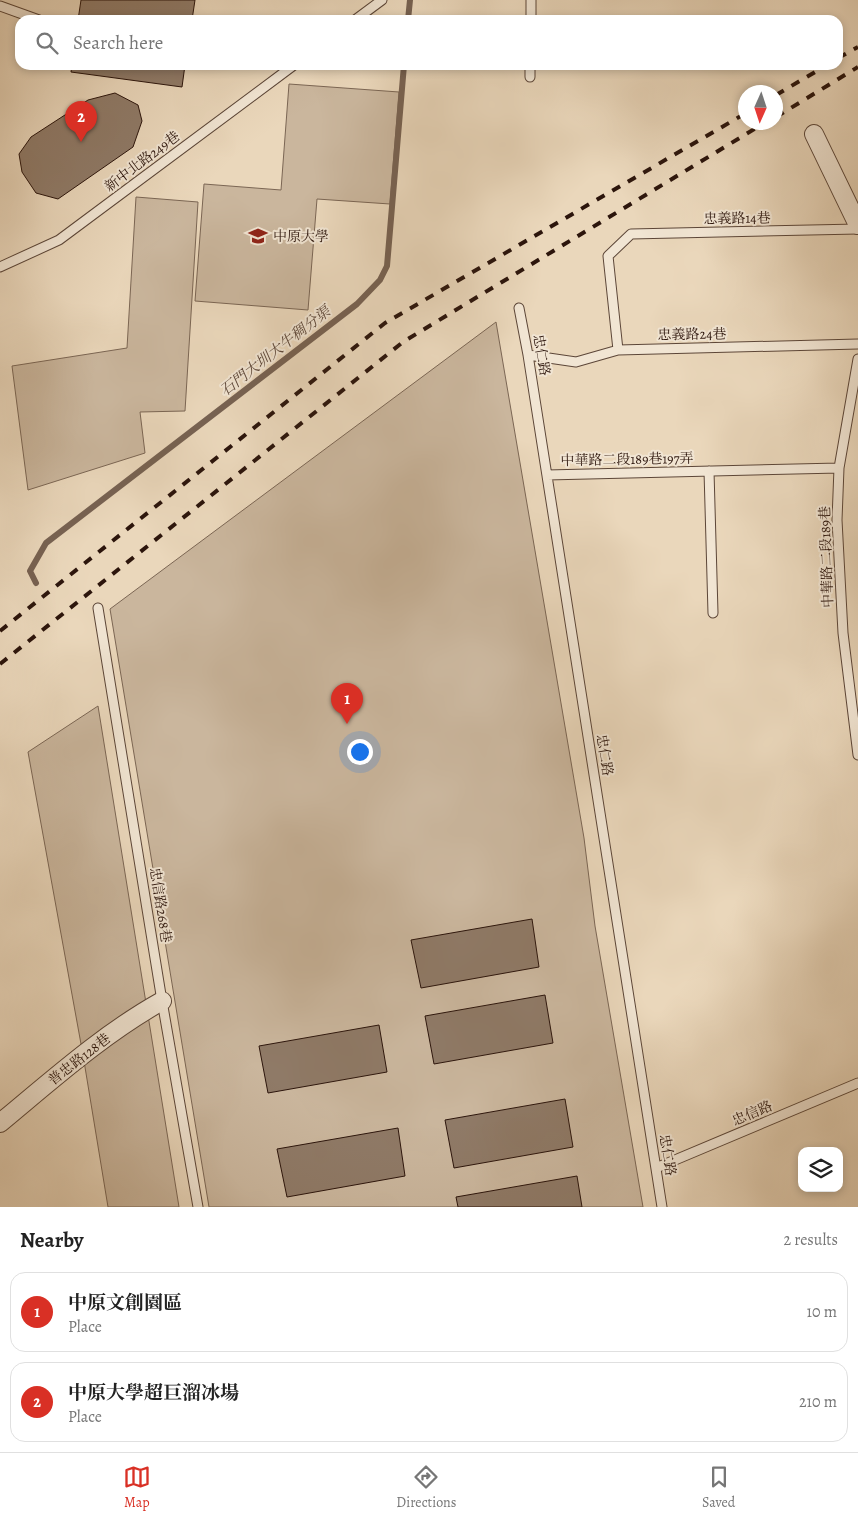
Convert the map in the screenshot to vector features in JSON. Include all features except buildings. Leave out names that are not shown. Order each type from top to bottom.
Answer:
[{"type":"street","points":[[814,134],[858,227]]},
{"type":"street","name":"普忠路128巷","points":[[0,1123],[83,1055],[147,1009],[162,1001]]},
{"type":"lane","points":[[362,15],[382,0]]},
{"type":"lane","points":[[531,0],[531,15]]},
{"type":"lane","points":[[0,6],[25,15]]},
{"type":"lane","name":"新中北路249巷","points":[[0,267],[59,240],[287,70]]},
{"type":"lane","points":[[530,70],[530,77]]},
{"type":"lane","name":"忠義路14巷","points":[[618,350],[608,256],[631,234],[858,227]]},
{"type":"lane","name":"忠仁路","points":[[519,308],[528,355],[662,1207]]},
{"type":"lane","name":"忠義路24巷","points":[[528,355],[576,362],[618,350],[858,344]]},
{"type":"lane","name":"中華路二段189巷","points":[[858,359],[839,468],[837,520],[843,633],[858,755]]},
{"type":"lane","name":"中華路二段189巷197弄","points":[[547,475],[839,468]]},
{"type":"lane","name":"中華路二段189巷197弄","points":[[709,471],[713,613]]},
{"type":"lane","name":"忠信路268巷","points":[[98,608],[162,1001],[198,1207]]},
{"type":"lane","name":"忠信路","points":[[656,1168],[858,1083]]},
{"type":"shaded area","points":[[289,84],[399,92],[390,204],[317,199],[308,310],[195,301],[204,184],[281,190]]},
{"type":"shaded area","points":[[136,197],[198,202],[185,411],[140,412],[145,453],[28,490],[12,366],[127,348]]},
{"type":"shaded area","points":[[496,322],[584,838],[595,926],[643,1207],[209,1207],[110,609]]},
{"type":"shaded area","points":[[98,706],[179,1207],[108,1207],[83,1055],[28,752]]},
{"type":"waterway","name":"石門大圳大牛稠分渠","points":[[408,15],[410,0]]},
{"type":"waterway","name":"石門大圳大牛稠分渠","points":[[36,583],[30,571],[46,543],[357,304],[380,280],[387,266],[404,70]]},
{"type":"railway","points":[[843,55],[858,47]]},
{"type":"railway","points":[[783,113],[858,67]]},
{"type":"railway","points":[[783,91],[818,70]]},
{"type":"railway","points":[[0,631],[385,323],[738,118]]},
{"type":"railway","points":[[0,664],[403,342],[753,130]]},
{"type":"place","name":"中原大學超巨溜冰場","points":[[81,142]]},
{"type":"place","name":"中原大學","points":[[258,236]]},
{"type":"place","name":"中原文創園區","points":[[347,724]]}]
